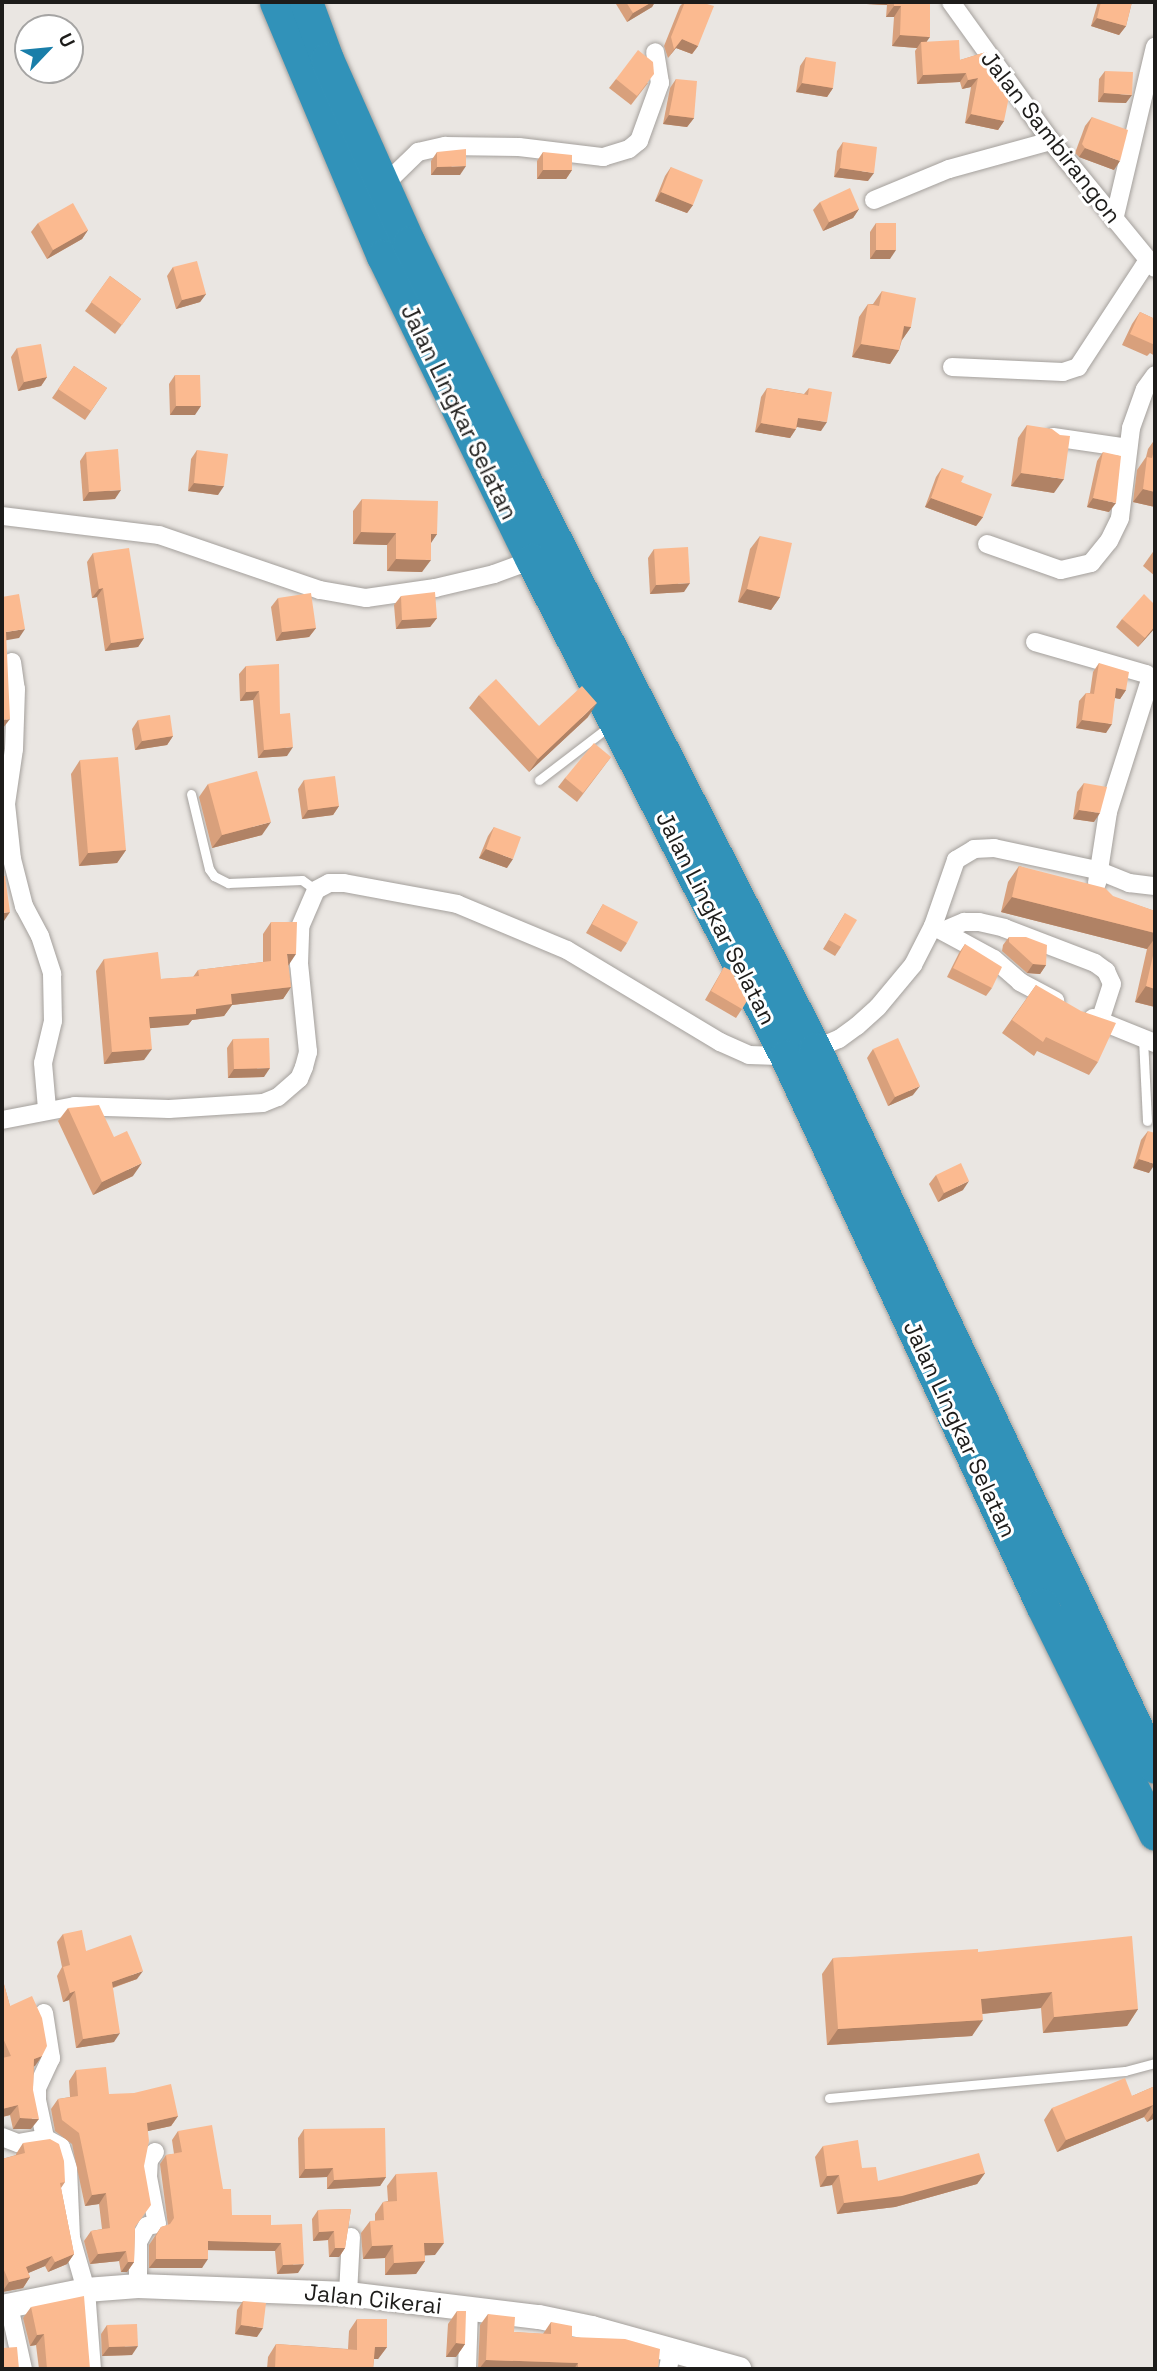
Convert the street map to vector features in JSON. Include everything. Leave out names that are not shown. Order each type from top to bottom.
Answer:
[{"type":"highway","name":"Jalan Lingkar Selatan","points":[[276,2],[396,250],[532,560],[615,722],[801,1052],[1041,1605],[1155,1834]]},
{"type":"highway","name":"Jalan Lingkar Selatan","points":[[306,2],[327,59],[383,186],[396,250],[524,478],[801,1052],[1155,1767]]},
{"type":"street","name":"Jalan Sambirangon","points":[[951,2],[1051,141],[1152,264]]},
{"type":"street","points":[[1114,220],[1155,47]]},
{"type":"street","points":[[383,186],[418,152],[445,146],[519,146],[603,157],[629,149],[639,141],[660,83],[655,52]]},
{"type":"street","points":[[874,200],[949,169],[1051,141]]},
{"type":"street","points":[[952,367],[1063,372],[1078,367],[1152,264]]},
{"type":"street","points":[[988,544],[1061,570],[1091,563],[1109,541],[1120,518],[1128,448],[1137,409],[1155,375]]},
{"type":"street","points":[[1054,436],[1128,448]]},
{"type":"street","points":[[2,516],[159,536],[320,590],[352,596],[435,589],[494,574],[532,560]]},
{"type":"street","points":[[1035,642],[1146,674],[1150,680],[1113,794],[1097,870],[1097,885],[1106,901]]},
{"type":"street","points":[[12,662],[16,688],[14,737],[6,804],[12,859],[24,906],[40,936],[52,974],[53,1021],[43,1063],[47,1109]]},
{"type":"street","points":[[2,1120],[47,1109],[75,1106],[169,1109],[263,1103],[291,1087],[299,1079],[308,1052],[299,964],[300,927],[316,890],[329,883],[344,883],[457,904],[567,950],[720,1042],[748,1055],[801,1052],[839,1039],[878,1007],[939,928],[956,860],[974,849],[994,848],[1097,870],[1129,883],[1155,886]]},
{"type":"street","points":[[939,928],[964,922],[1004,928],[1095,963],[1106,971],[1112,984],[1100,1021]]},
{"type":"street","points":[[939,928],[993,960],[1020,982],[1100,1021],[1149,1041]]},
{"type":"street","points":[[44,2013],[51,2058],[37,2088],[45,2138]]},
{"type":"street","points":[[2,2137],[18,2143],[45,2138],[64,2151],[68,2169],[71,2238],[86,2290],[92,2369]]},
{"type":"street","points":[[138,2286],[138,2242],[147,2227],[157,2224],[148,2177],[149,2160],[155,2152]]},
{"type":"street","points":[[348,2294],[351,2237]]},
{"type":"street","name":"Jalan Cikerai","points":[[5,2306],[86,2290],[138,2286],[348,2294],[539,2317],[579,2325],[670,2361],[739,2369]]},
{"type":"street","points":[[5,2306],[23,2369]]},
{"type":"street","points":[[467,2369],[469,2310]]},
{"type":"lane","points":[[539,780],[615,722]]},
{"type":"lane","points":[[191,794],[209,869],[214,876],[229,883],[302,880],[316,890]]},
{"type":"lane","points":[[1147,1121],[1149,1041]]},
{"type":"lane","points":[[829,2098],[1125,2071],[1155,2063]]},
{"type":"building","points":[[626,2],[652,2],[633,13]]},
{"type":"building","points":[[685,2],[714,6],[698,46],[682,39],[674,49],[671,37]]},
{"type":"building","points":[[894,2],[930,2],[930,37],[900,35],[901,6],[894,6]]},
{"type":"building","points":[[1101,2],[1132,2],[1126,26],[1097,18]]},
{"type":"building","points":[[959,40],[960,60],[986,52],[997,68],[1003,91],[1010,92],[1004,121],[971,114],[978,78],[968,80],[966,73],[923,75],[921,42]]},
{"type":"building","points":[[638,50],[653,62],[654,74],[637,96],[616,79]]},
{"type":"building","points":[[806,57],[836,62],[833,88],[802,83]]},
{"type":"building","points":[[1105,71],[1133,72],[1132,95],[1104,93]]},
{"type":"building","points":[[676,79],[697,81],[694,118],[669,115]]},
{"type":"building","points":[[1092,117],[1128,130],[1120,161],[1085,148],[1082,144]]},
{"type":"building","points":[[843,142],[877,147],[874,173],[840,168]]},
{"type":"building","points":[[466,149],[466,166],[437,167],[437,152]]},
{"type":"building","points":[[543,152],[572,155],[572,170],[543,170]]},
{"type":"building","points":[[671,167],[703,180],[693,205],[661,192]]},
{"type":"building","points":[[850,188],[859,209],[829,222],[820,202]]},
{"type":"building","points":[[73,203],[88,230],[53,250],[38,223]]},
{"type":"building","points":[[876,223],[896,223],[896,250],[876,250]]},
{"type":"building","points":[[197,261],[206,294],[182,300],[173,267]]},
{"type":"building","points":[[110,276],[141,299],[122,325],[91,302]]},
{"type":"building","points":[[882,291],[916,298],[911,327],[904,326],[899,350],[861,344],[868,304],[879,306]]},
{"type":"building","points":[[1140,312],[1155,319],[1155,345],[1130,334]]},
{"type":"building","points":[[41,344],[47,377],[24,382],[17,348]]},
{"type":"building","points":[[74,366],[107,388],[91,411],[58,389]]},
{"type":"building","points":[[175,375],[200,375],[201,406],[176,406]]},
{"type":"building","points":[[767,388],[808,395],[809,388],[832,392],[827,422],[798,418],[796,429],[761,423]]},
{"type":"building","points":[[1027,425],[1052,429],[1060,435],[1070,436],[1064,479],[1021,473]]},
{"type":"building","points":[[1155,446],[1155,492],[1143,489],[1147,457],[1152,458]]},
{"type":"building","points":[[118,449],[121,490],[89,492],[86,452]]},
{"type":"building","points":[[197,450],[228,454],[224,486],[194,483]]},
{"type":"building","points":[[1103,452],[1121,456],[1116,503],[1093,498]]},
{"type":"building","points":[[942,468],[964,476],[961,482],[992,494],[983,517],[931,498]]},
{"type":"building","points":[[362,499],[438,501],[437,534],[431,534],[431,560],[396,559],[396,533],[361,532]]},
{"type":"building","points":[[760,536],[792,543],[780,597],[747,589]]},
{"type":"building","points":[[688,547],[690,583],[656,585],[654,549]]},
{"type":"building","points":[[129,548],[144,638],[111,643],[103,588],[99,589],[93,553]]},
{"type":"building","points":[[435,592],[437,618],[402,620],[401,596]]},
{"type":"building","points":[[311,593],[316,628],[282,632],[278,598]]},
{"type":"building","points":[[19,594],[25,629],[6,632],[10,719],[2,720],[2,597]]},
{"type":"building","points":[[1144,594],[1155,605],[1155,626],[1145,638],[1122,619]]},
{"type":"building","points":[[1099,663],[1129,672],[1126,690],[1116,688],[1112,724],[1082,720],[1086,693],[1094,694]]},
{"type":"building","points":[[279,664],[280,714],[290,713],[293,747],[264,750],[259,691],[246,692],[246,666]]},
{"type":"building","points":[[496,679],[539,726],[582,686],[597,703],[538,759],[479,695]]},
{"type":"building","points":[[170,715],[173,736],[142,741],[138,720]]},
{"type":"building","points":[[594,743],[611,757],[583,793],[565,778]]},
{"type":"building","points":[[118,757],[126,850],[88,853],[80,760]]},
{"type":"building","points":[[257,771],[271,822],[222,835],[208,784]]},
{"type":"building","points":[[335,776],[339,806],[308,810],[304,780]]},
{"type":"building","points":[[1084,783],[1107,787],[1100,813],[1079,810]]},
{"type":"building","points":[[494,827],[521,837],[513,859],[486,849]]},
{"type":"building","points":[[1019,866],[1105,888],[1113,896],[1155,911],[1155,933],[1012,897]]},
{"type":"building","points":[[2,876],[5,876],[10,912],[2,913]]},
{"type":"building","points":[[603,904],[638,922],[627,943],[592,924]]},
{"type":"building","points":[[845,913],[857,920],[841,947],[829,940]]},
{"type":"building","points":[[271,922],[297,922],[296,954],[287,954],[291,987],[231,994],[232,1004],[196,1009],[196,1014],[149,1017],[152,1049],[112,1052],[104,959],[158,952],[161,979],[199,976],[198,970],[271,961]]},
{"type":"building","points":[[1009,937],[1026,937],[1047,945],[1046,965],[1033,964],[1009,942]]},
{"type":"building","points":[[965,944],[1002,967],[992,988],[953,968]]},
{"type":"building","points":[[1155,947],[1155,989],[1146,986]]},
{"type":"building","points":[[724,967],[732,971],[747,1001],[742,1009],[711,991]]},
{"type":"building","points":[[1036,985],[1081,1011],[1116,1023],[1098,1062],[1046,1037],[1043,1042],[1012,1020]]},
{"type":"building","points":[[269,1038],[270,1068],[234,1069],[233,1039]]},
{"type":"building","points":[[898,1038],[920,1086],[895,1097],[873,1049]]},
{"type":"building","points":[[99,1105],[114,1137],[127,1131],[142,1163],[102,1182],[68,1108]]},
{"type":"building","points":[[1148,1131],[1155,1133],[1155,1164],[1139,1159]]},
{"type":"building","points":[[961,1163],[969,1181],[944,1193],[936,1175]]},
{"type":"building","points":[[82,1930],[86,1951],[131,1935],[143,1971],[112,1982],[120,2033],[83,2039],[75,1991],[70,1993],[63,1967],[70,1965],[63,1934]]},
{"type":"building","points":[[1132,1936],[1138,2009],[1054,2017],[1052,1992],[981,1999],[983,2020],[838,2029],[833,1958],[978,1949],[978,1952]]},
{"type":"building","points":[[2,1977],[10,2006],[32,1996],[42,2018],[47,2046],[42,2056],[34,2059],[33,2090],[39,2119],[20,2118],[18,2105],[2,2109],[2,2058],[11,2056],[2,2036]]},
{"type":"building","points":[[106,2067],[109,2094],[134,2093],[171,2084],[178,2116],[147,2123],[149,2141],[144,2166],[151,2205],[135,2227],[134,2262],[128,2262],[126,2251],[98,2254],[91,2231],[110,2228],[106,2193],[92,2195],[79,2133],[62,2120],[58,2099],[78,2096],[76,2070]]},
{"type":"building","points":[[1125,2078],[1132,2096],[1155,2086],[1155,2110],[1153,2105],[1066,2140],[1052,2108]]},
{"type":"building","points":[[212,2125],[223,2189],[231,2189],[232,2215],[271,2215],[271,2225],[302,2224],[304,2264],[283,2265],[281,2243],[208,2241],[208,2259],[156,2259],[156,2236],[161,2227],[170,2224],[174,2218],[166,2155],[182,2152],[178,2131]]},
{"type":"building","points":[[385,2128],[386,2177],[334,2180],[333,2168],[305,2169],[304,2129]]},
{"type":"building","points":[[50,2139],[59,2144],[64,2161],[65,2182],[60,2183],[74,2254],[55,2262],[52,2256],[26,2267],[30,2277],[9,2282],[2,2270],[2,2159],[25,2153],[23,2143]]},
{"type":"building","points":[[858,2140],[862,2168],[876,2167],[878,2181],[979,2153],[985,2173],[902,2196],[844,2203],[839,2175],[827,2176],[823,2146]]},
{"type":"building","points":[[437,2172],[444,2243],[424,2243],[425,2261],[394,2263],[393,2245],[372,2246],[370,2221],[384,2220],[383,2202],[397,2201],[396,2174]]},
{"type":"building","points":[[351,2209],[345,2248],[335,2248],[334,2231],[319,2232],[318,2210]]},
{"type":"building","points":[[84,2296],[90,2369],[47,2369],[44,2334],[37,2335],[31,2307]]},
{"type":"building","points":[[243,2301],[266,2303],[263,2328],[241,2325]]},
{"type":"building","points":[[457,2311],[466,2311],[465,2344],[456,2343]]},
{"type":"building","points":[[488,2314],[515,2317],[514,2332],[551,2334],[551,2322],[572,2326],[572,2337],[625,2339],[660,2349],[658,2369],[578,2369],[578,2363],[486,2360]]},
{"type":"building","points":[[357,2319],[387,2319],[387,2347],[375,2347],[373,2369],[275,2369],[276,2344],[357,2350]]},
{"type":"building","points":[[137,2324],[138,2346],[109,2347],[107,2325]]},
{"type":"building","points":[[17,2347],[19,2369],[2,2369],[2,2348]]}]
